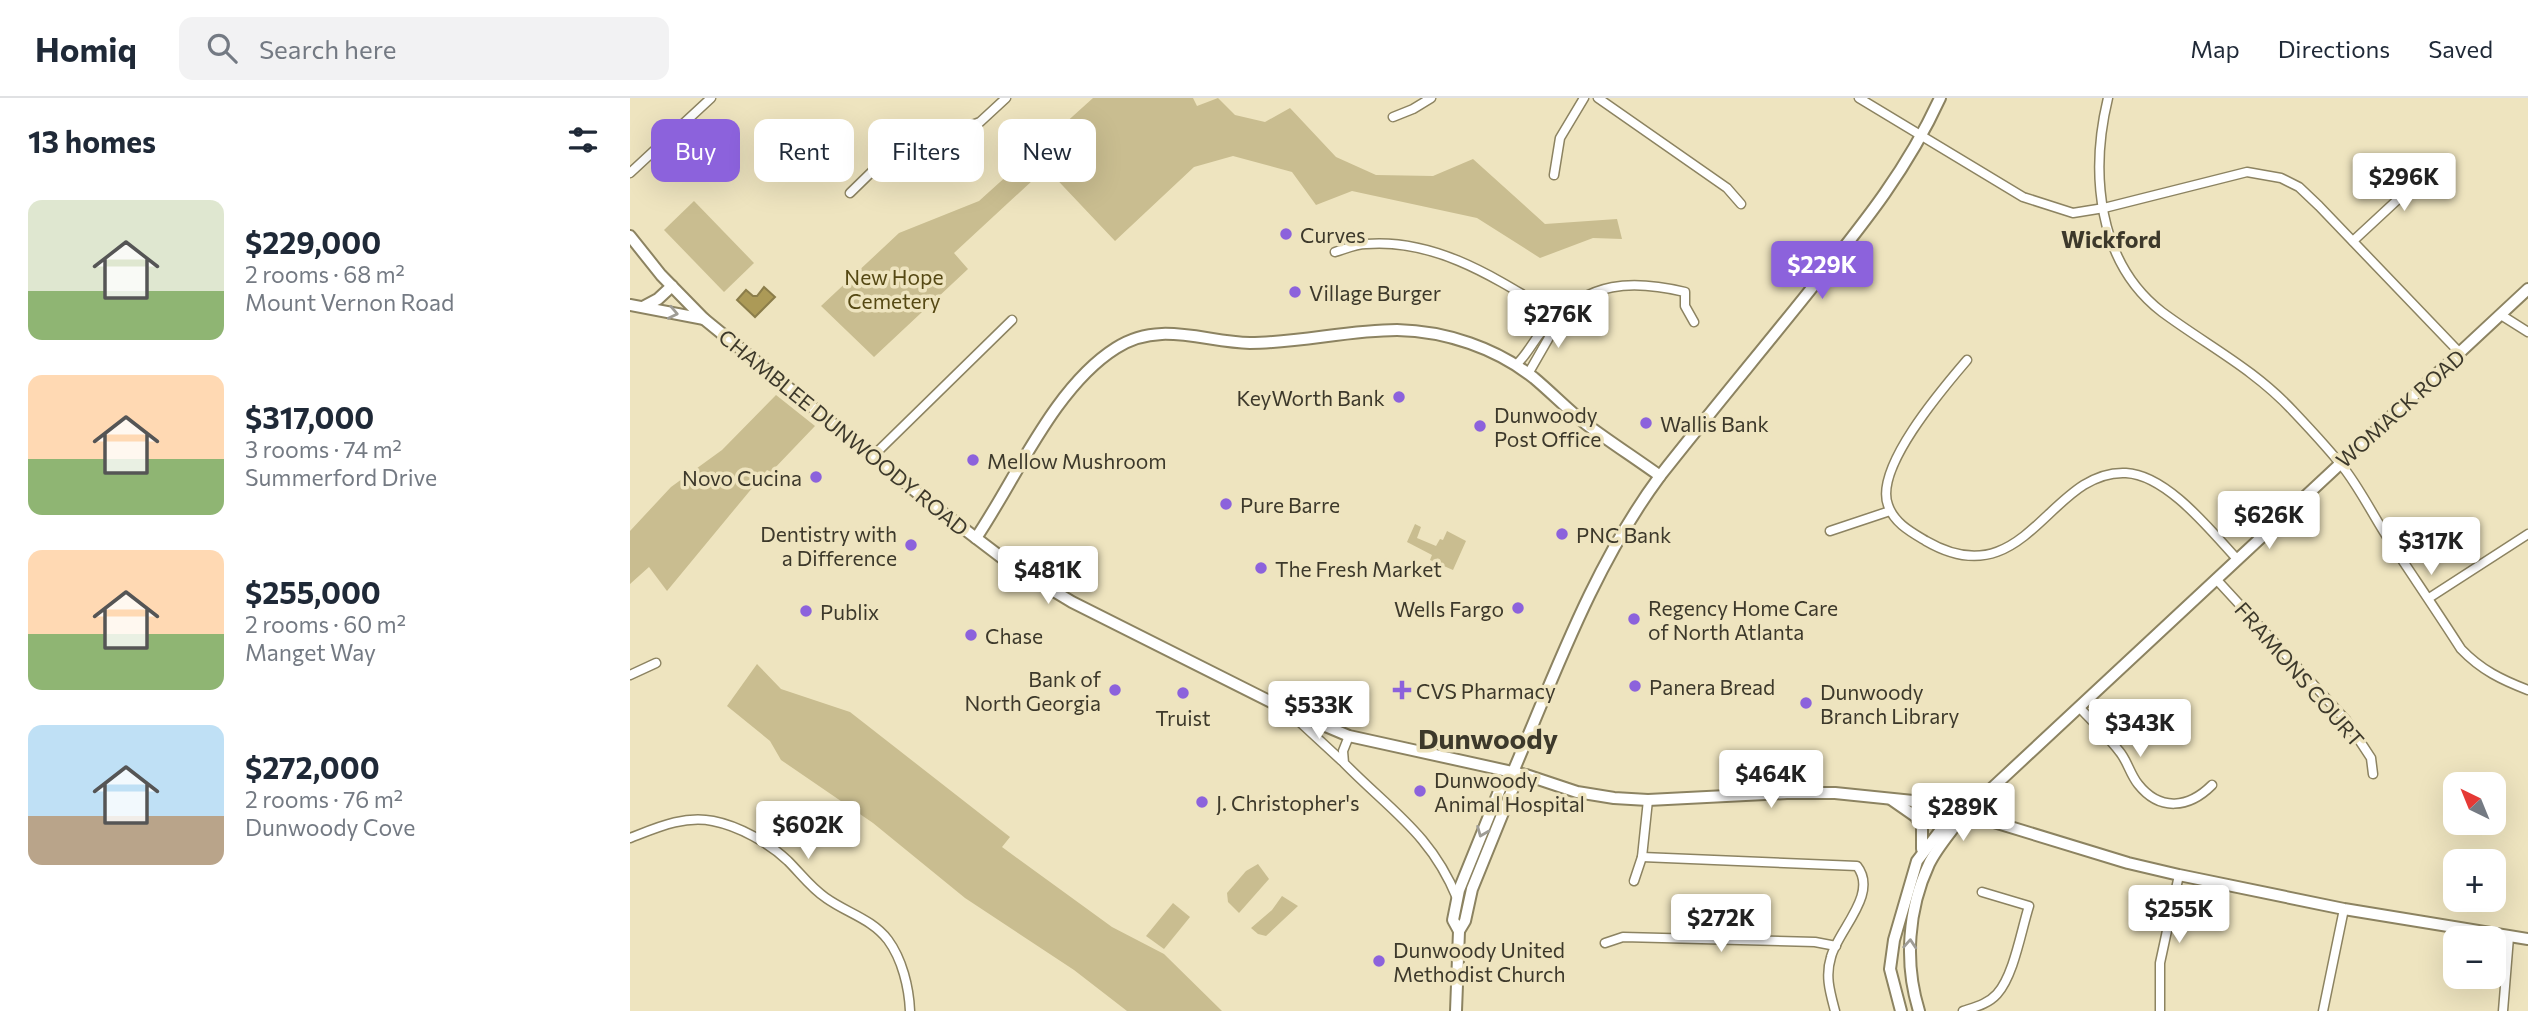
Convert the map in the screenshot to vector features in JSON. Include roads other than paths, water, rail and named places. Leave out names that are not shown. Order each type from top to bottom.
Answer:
[{"type":"street","points":[[630,173],[710,98]]},
{"type":"street","points":[[850,194],[890,154],[903,146],[943,136],[980,122],[1006,98]]},
{"type":"street","points":[[1393,117],[1431,98]]},
{"type":"street","points":[[1554,175],[1560,138],[1584,98]]},
{"type":"street","points":[[1598,98],[1727,188],[1741,204]]},
{"type":"street","points":[[1859,98],[2023,197],[2073,213],[2104,208],[2247,172],[2281,178],[2299,187],[2460,354]]},
{"type":"street","points":[[1459,931],[1453,920],[1467,869],[1500,789],[1513,772],[1600,574],[1660,475],[1845,248],[1926,139],[1940,98]]},
{"type":"street","points":[[2108,98],[2101,128],[2099,155],[2104,208],[2108,230],[2125,272],[2142,293],[2162,311],[2264,382],[2339,463],[2461,649],[2475,664],[2490,674],[2528,690]]},
{"type":"street","points":[[2353,241],[2408,190],[2415,178],[2414,168]]},
{"type":"street","points":[[630,236],[704,319]]},
{"type":"street","points":[[1335,253],[1365,244],[1425,250],[1448,256],[1470,265],[1558,316]]},
{"type":"street","points":[[643,307],[658,299],[672,286]]},
{"type":"street","points":[[1516,365],[1526,356],[1549,323],[1580,297],[1599,289],[1663,287],[1685,292],[1685,306],[1694,322]]},
{"type":"street","name":"WOMACK ROAD","points":[[1964,813],[2528,289]]},
{"type":"street","name":"CHAMBLEE DUNWOODY ROAD","points":[[630,305],[704,319],[976,538],[1031,578],[1072,602],[1285,709],[1349,736],[1513,772],[1589,795],[1648,800],[1787,793],[1854,794],[1913,801],[1964,813],[2128,863],[2179,875],[2344,909],[2528,939]]},
{"type":"street","points":[[2501,315],[2528,332]]},
{"type":"street","points":[[1528,374],[1558,316]]},
{"type":"street","points":[[873,456],[1012,320]]},
{"type":"street","points":[[976,538],[1031,446],[1088,370],[1128,341],[1150,334],[1180,333],[1244,343],[1399,330],[1460,339],[1516,365],[1586,424],[1660,475]]},
{"type":"street","points":[[1967,360],[1917,424],[1886,481],[1886,500],[1900,524],[1931,544],[1954,553],[1990,554],[2003,550],[2023,537],[2096,477],[2111,472],[2130,473],[2169,492],[2195,514],[2237,559]]},
{"type":"street","points":[[1830,531],[1890,511]]},
{"type":"street","points":[[2429,598],[2528,534]]},
{"type":"street","name":"FRAMONS COURT","points":[[2216,579],[2346,720],[2371,758],[2373,774]]},
{"type":"street","points":[[630,675],[656,663]]},
{"type":"street","points":[[2079,708],[2122,753],[2138,784],[2159,800],[2174,804],[2189,803],[2202,796],[2212,785]]},
{"type":"street","points":[[1285,709],[1424,840],[1447,873],[1457,898]]},
{"type":"street","points":[[1344,763],[1343,751],[1349,736]]},
{"type":"street","points":[[1456,1011],[1459,931],[1465,921],[1472,890],[1513,788],[1513,772]]},
{"type":"street","points":[[1892,799],[1915,816],[1922,825],[1924,834],[1922,852],[1902,909],[1890,969],[1901,1011]]},
{"type":"street","points":[[1634,881],[1642,857],[1648,800]]},
{"type":"street","points":[[1922,852],[1946,823],[1964,813]]},
{"type":"street","points":[[1919,1011],[1909,953],[1913,909],[1929,863],[1964,813]]},
{"type":"street","points":[[630,838],[680,820],[713,821],[749,834],[787,860],[813,888],[829,900],[874,925],[889,942],[901,964],[910,1011]]},
{"type":"street","points":[[1642,857],[1857,866],[1863,874],[1864,885],[1857,907],[1831,954],[1826,977],[1835,1011]]},
{"type":"street","points":[[1447,873],[1467,869]]},
{"type":"street","points":[[2160,1011],[2160,963],[2179,875]]},
{"type":"street","points":[[1968,1010],[1989,1001],[2001,988],[2013,960],[2028,906],[1982,892]]},
{"type":"street","points":[[2323,1011],[2344,909]]},
{"type":"street","points":[[1605,943],[1623,937],[1815,942],[1836,946]]},
{"type":"street","points":[[2503,1011],[2509,937]]},
{"type":"place","name":"Curves","points":[[1286,234]]},
{"type":"place","name":"Village Burger","points":[[1295,292]]},
{"type":"place","name":"KeyWorth Bank","points":[[1399,397]]},
{"type":"place","name":"Wallis Bank","points":[[1646,423]]},
{"type":"place","name":"Dunwoody Post Office","points":[[1480,426]]},
{"type":"place","name":"Mellow Mushroom","points":[[973,460]]},
{"type":"place","name":"Novo Cucina","points":[[816,477]]},
{"type":"place","name":"Pure Barre","points":[[1226,504]]},
{"type":"place","name":"PNC Bank","points":[[1562,534]]},
{"type":"place","name":"Dentistry with a Difference","points":[[911,545]]},
{"type":"place","name":"The Fresh Market","points":[[1261,568]]},
{"type":"place","name":"Wells Fargo","points":[[1518,608]]},
{"type":"place","name":"Publix","points":[[806,611]]},
{"type":"place","name":"Regency Home Care of North Atlanta","points":[[1634,619]]},
{"type":"place","name":"Chase","points":[[971,635]]},
{"type":"place","name":"Panera Bread","points":[[1635,686]]},
{"type":"place","name":"Bank of North Georgia","points":[[1115,690]]},
{"type":"place","name":"CVS Pharmacy","points":[[1402,690]]},
{"type":"place","name":"Truist","points":[[1183,693]]},
{"type":"place","name":"Dunwoody Branch Library","points":[[1806,703]]},
{"type":"place","name":"Dunwoody Animal Hospital","points":[[1420,791]]},
{"type":"place","name":"J. Christopher's","points":[[1202,802]]},
{"type":"place","name":"Dunwoody United Methodist Church","points":[[1379,961]]},
{"type":"district","name":"Wickford","points":[[2111,239]]},
{"type":"district","name":"Dunwoody","points":[[1488,738]]},
{"type":"park label","name":"New Hope Cemetery","points":[[894,288]]}]
